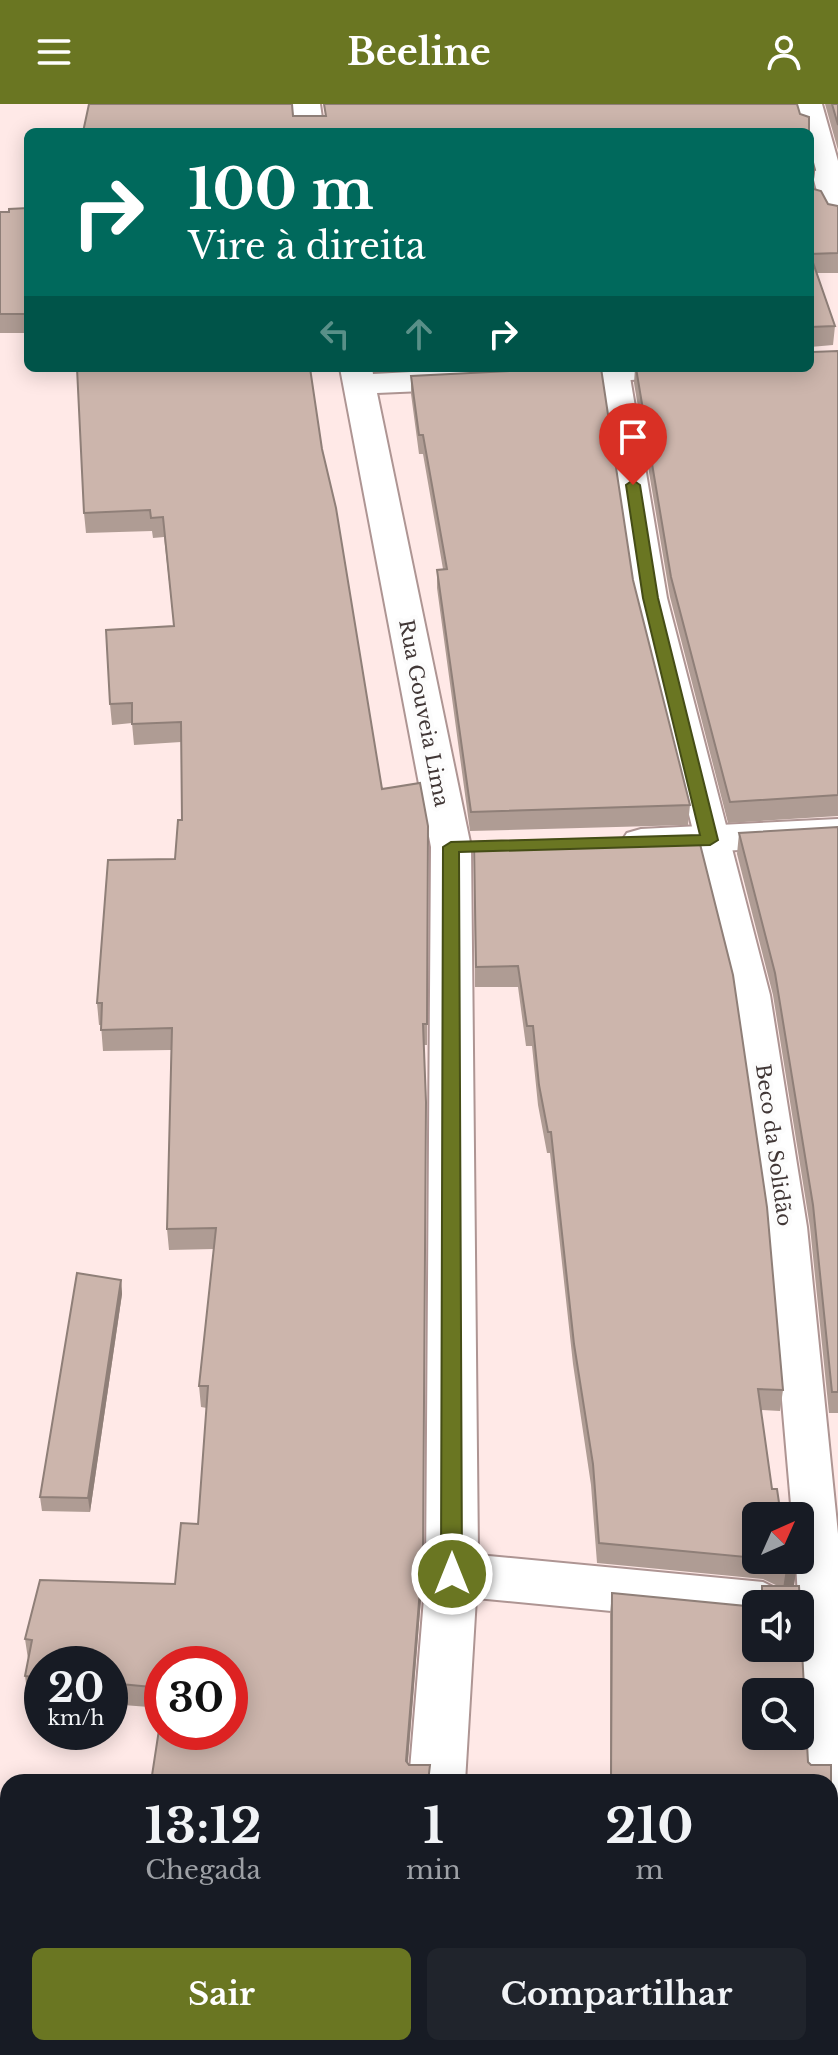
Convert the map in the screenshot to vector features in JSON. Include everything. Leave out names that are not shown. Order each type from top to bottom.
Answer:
[{"type":"street","points":[[306,104],[309,128]]},
{"type":"street","points":[[808,104],[813,128]]},
{"type":"street","points":[[814,136],[827,204]]},
{"type":"street","points":[[358,376],[511,376],[594,372]]},
{"type":"street","name":"Rua Gouveia Lima","points":[[358,376],[466,847],[452,1574],[438,1774]]},
{"type":"street","points":[[603,843],[838,832]]},
{"type":"street","points":[[452,1574],[742,1602]]},
{"type":"lane","name":"Beco da Solidão","points":[[615,372],[651,598],[710,840],[752,995],[787,1227],[820,1609],[829,1774]]},
{"type":"building","points":[[89,104],[292,104],[293,116],[326,116],[324,104],[797,104],[800,114],[809,117],[809,128],[84,128]]},
{"type":"building","points":[[832,104],[838,104],[838,125]]},
{"type":"building","points":[[814,189],[821,191],[828,204],[838,206],[838,253],[814,254]]},
{"type":"building","points":[[24,208],[24,314],[0,314],[0,212],[9,212],[9,209]]},
{"type":"building","points":[[814,266],[835,326],[814,327]]},
{"type":"building","points":[[838,351],[838,795],[730,802],[671,577],[637,372],[814,372],[814,352]]},
{"type":"building","points":[[77,372],[311,372],[382,789],[420,783],[428,826],[427,1024],[423,1024],[426,1102],[423,1553],[406,1761],[409,1765],[430,1765],[429,1774],[152,1774],[156,1750],[248,1750],[248,1646],[144,1646],[144,1686],[128,1685],[128,1646],[31,1646],[32,1640],[25,1639],[40,1580],[175,1584],[181,1523],[198,1524],[208,1386],[199,1386],[216,1228],[167,1229],[172,1028],[101,1030],[102,1003],[97,1003],[108,860],[175,859],[178,820],[182,820],[181,722],[132,724],[132,703],[110,704],[106,630],[174,626],[163,517],[151,518],[150,510],[84,513]]},
{"type":"building","points":[[602,372],[633,580],[690,805],[471,812],[437,570],[447,569],[423,435],[419,435],[411,376]]},
{"type":"building","points":[[838,827],[838,1392],[832,1392],[813,1205],[775,973],[739,833]]},
{"type":"building","points":[[698,836],[733,975],[767,1207],[783,1390],[758,1389],[772,1489],[777,1489],[779,1502],[742,1502],[742,1557],[599,1543],[593,1464],[574,1344],[551,1132],[548,1132],[539,1085],[533,1026],[527,1026],[518,966],[476,967],[474,842]]},
{"type":"building","points":[[77,1273],[121,1280],[88,1498],[40,1497]]},
{"type":"building","points":[[762,1586],[799,1586],[799,1590],[762,1590]]},
{"type":"building","points":[[612,1593],[742,1606],[742,1662],[803,1662],[803,1678],[742,1678],[742,1750],[807,1750],[811,1765],[831,1765],[831,1774],[611,1774]]},
{"type":"route","points":[[452,1574],[451,847],[710,840],[651,598],[633,485]]}]
